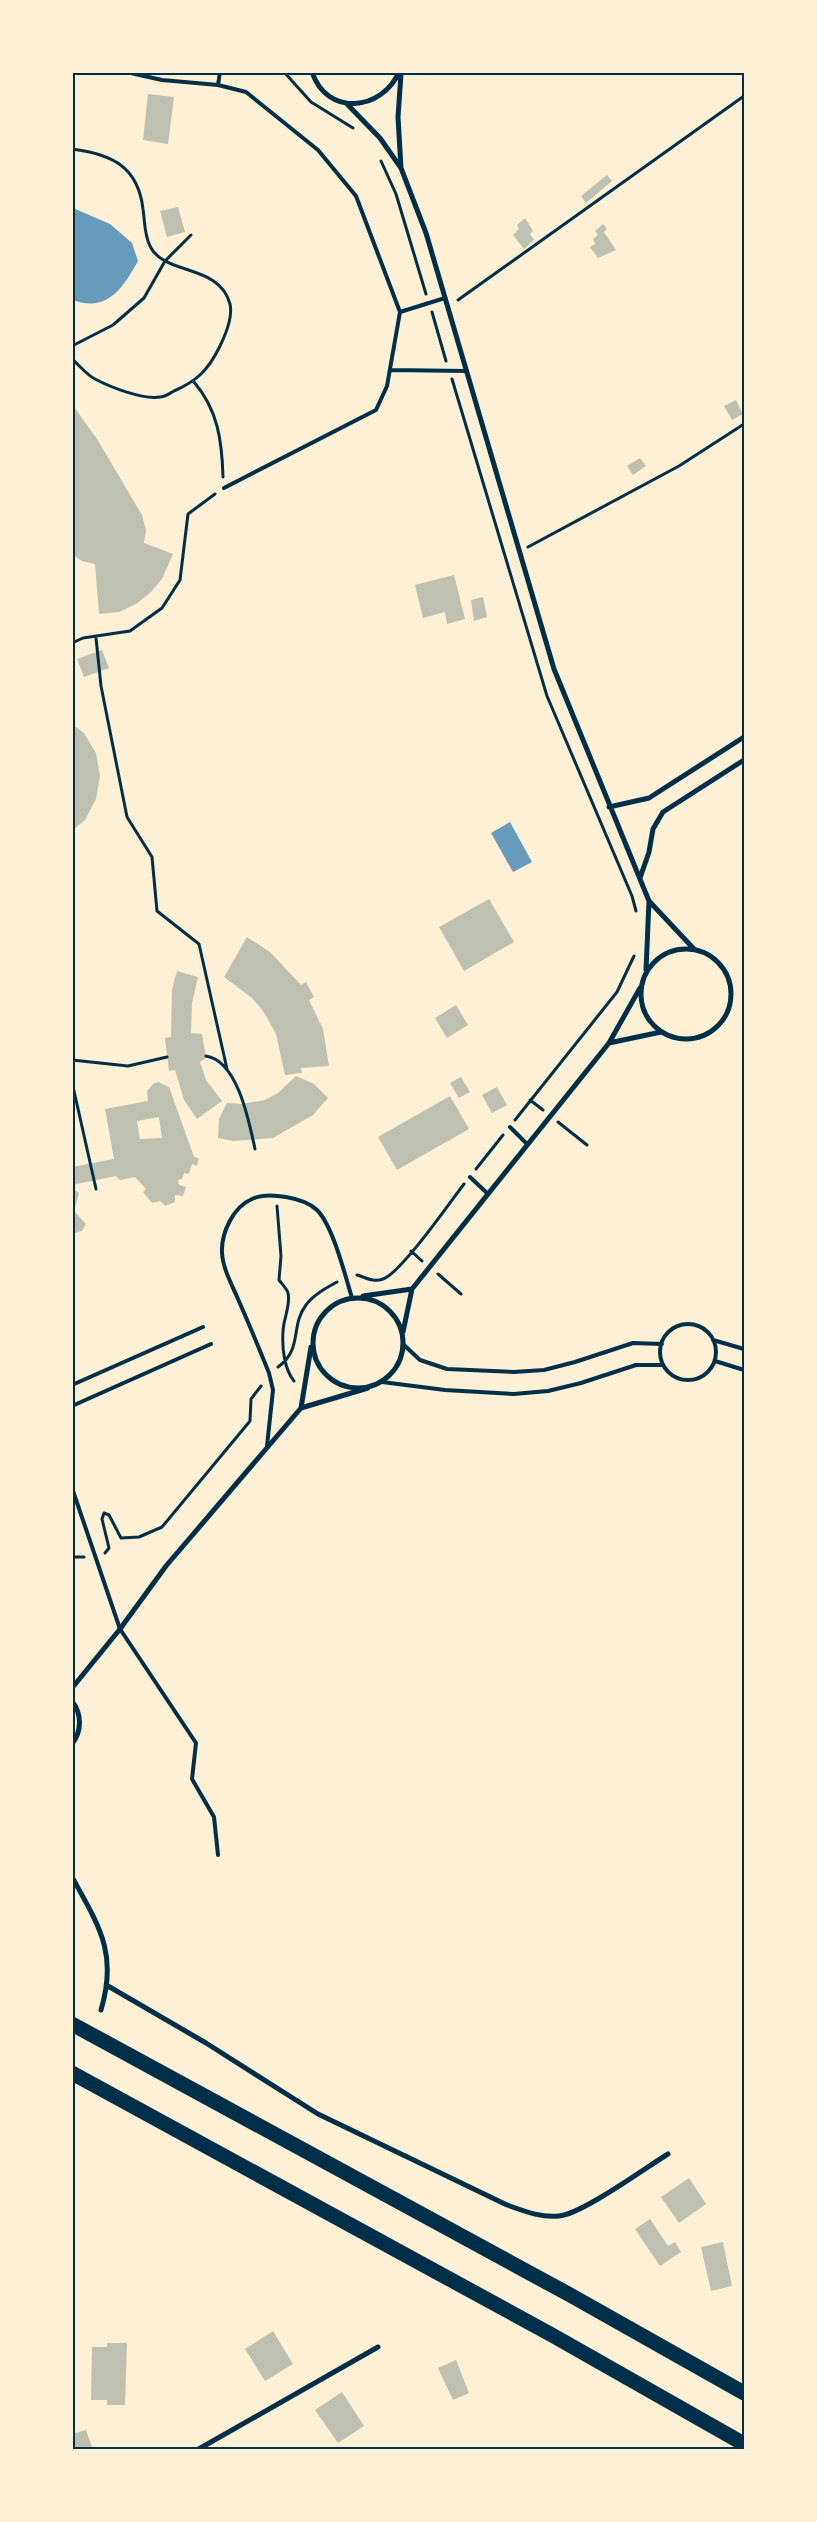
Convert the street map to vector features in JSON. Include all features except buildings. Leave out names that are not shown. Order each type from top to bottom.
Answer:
[{"type":"highway","points":[[72,2024],[572,2296],[744,2394]]},
{"type":"highway","points":[[72,2073],[552,2335],[744,2444]]},
{"type":"street","points":[[346,103],[359,104],[372,101],[384,95],[393,85],[400,72]]},
{"type":"street","points":[[400,72],[398,117],[401,168]]},
{"type":"street","points":[[311,73],[326,93],[346,103],[380,138],[401,168],[426,233],[554,669],[609,807],[649,900],[694,949]]},
{"type":"street","points":[[609,807],[648,798],[744,737]]},
{"type":"street","points":[[640,878],[649,852],[653,829],[664,812],[744,760]]},
{"type":"street","points":[[301,1408],[368,1388],[382,1382],[398,1367],[404,1345],[403,1332],[412,1289],[609,1043],[640,988],[646,971],[649,900]]},
{"type":"street","points":[[640,988],[644,1013],[661,1032],[675,1038],[691,1039],[706,1035],[719,1026],[726,1016],[732,992],[727,974],[716,959],[694,949],[680,948],[667,952],[655,960],[646,971]]},
{"type":"street","points":[[609,1043],[661,1032]]},
{"type":"street","points":[[72,1688],[120,1629],[166,1566],[301,1408],[313,1337],[317,1323],[326,1311],[338,1302],[352,1298],[412,1289]]},
{"type":"street","points":[[352,1298],[366,1298],[378,1302],[389,1309],[398,1320],[403,1332]]},
{"type":"street","points":[[313,1337],[313,1351],[318,1365],[327,1376],[339,1384],[353,1388],[368,1388]]},
{"type":"street","points":[[72,1701],[79,1716],[79,1729],[72,1744]]},
{"type":"street","points":[[72,1877],[98,1926],[108,1950],[108,1986],[101,2010]]},
{"type":"street","points":[[108,1986],[206,2043],[318,2114],[507,2205],[535,2215],[561,2216],[592,2202],[668,2154]]},
{"type":"street","points":[[197,2450],[378,2347]]},
{"type":"lane","points":[[126,72],[162,80],[218,85],[246,92],[318,150],[356,196],[400,312],[387,386],[376,410],[224,488]]},
{"type":"lane","points":[[218,85],[220,72]]},
{"type":"lane","points":[[400,312],[445,298]]},
{"type":"lane","points":[[390,370],[466,371]]},
{"type":"lane","points":[[510,1126],[527,1144]]},
{"type":"lane","points":[[470,1177],[488,1194]]},
{"type":"lane","points":[[267,1446],[273,1390],[269,1373],[227,1272],[222,1252],[225,1232],[235,1212],[252,1198],[276,1196],[299,1200],[317,1210],[332,1235],[352,1298]]},
{"type":"lane","points":[[684,1325],[701,1328],[713,1340],[716,1347],[715,1361],[707,1373],[694,1380],[680,1379],[667,1371],[663,1365],[661,1358],[662,1344],[670,1332],[684,1325]]},
{"type":"lane","points":[[72,1385],[202,1327]]},
{"type":"lane","points":[[713,1340],[744,1349]]},
{"type":"lane","points":[[404,1345],[420,1360],[447,1369],[514,1372],[544,1370],[633,1343],[662,1344]]},
{"type":"lane","points":[[72,1406],[210,1344]]},
{"type":"lane","points":[[715,1361],[744,1370]]},
{"type":"lane","points":[[382,1382],[445,1390],[514,1394],[548,1391],[636,1365],[663,1365]]},
{"type":"lane","points":[[72,1488],[120,1629],[196,1743],[192,1779],[214,1817],[218,1855]]},
{"type":"path","points":[[284,72],[311,102],[353,128],[359,134]]},
{"type":"path","points":[[448,307],[744,96]]},
{"type":"path","points":[[72,149],[94,151],[113,159],[128,172],[138,189],[143,208],[145,231],[150,248],[165,261],[201,273],[218,284],[230,304],[227,333],[212,360],[194,382],[160,397],[134,394],[93,378],[72,359]]},
{"type":"path","points":[[377,154],[396,194],[547,696],[632,896],[637,914]]},
{"type":"path","points":[[72,346],[113,325],[144,298],[165,261],[191,235]]},
{"type":"path","points":[[72,643],[83,638],[96,638],[130,631],[162,608],[180,580],[188,514],[224,488],[222,445],[217,422],[206,397],[194,382]]},
{"type":"path","points":[[519,552],[679,466],[744,424]]},
{"type":"path","points":[[96,638],[101,686],[127,817],[152,857],[156,911],[199,944],[227,1070]]},
{"type":"path","points":[[72,1557],[96,1556],[106,1552],[109,1548],[102,1519],[104,1513],[109,1516],[121,1538],[139,1537],[162,1527],[250,1421],[251,1400],[269,1373],[291,1356],[299,1320],[305,1306],[318,1293],[358,1274],[369,1280],[383,1279],[398,1268],[617,992],[630,969],[635,953]]},
{"type":"path","points":[[206,1056],[214,1057],[227,1070],[237,1086],[256,1149]]},
{"type":"path","points":[[72,1060],[128,1066],[167,1057]]},
{"type":"path","points":[[72,1082],[96,1189]]},
{"type":"path","points":[[276,1196],[281,1256],[279,1280],[288,1292],[288,1306],[283,1332],[285,1362],[289,1375],[304,1393]]},
{"type":"water","points":[[73,208],[110,224],[132,243],[138,261],[120,289],[113,296],[95,303],[73,300]]},
{"type":"water","points":[[510,822],[532,862],[513,872],[491,833]]}]
